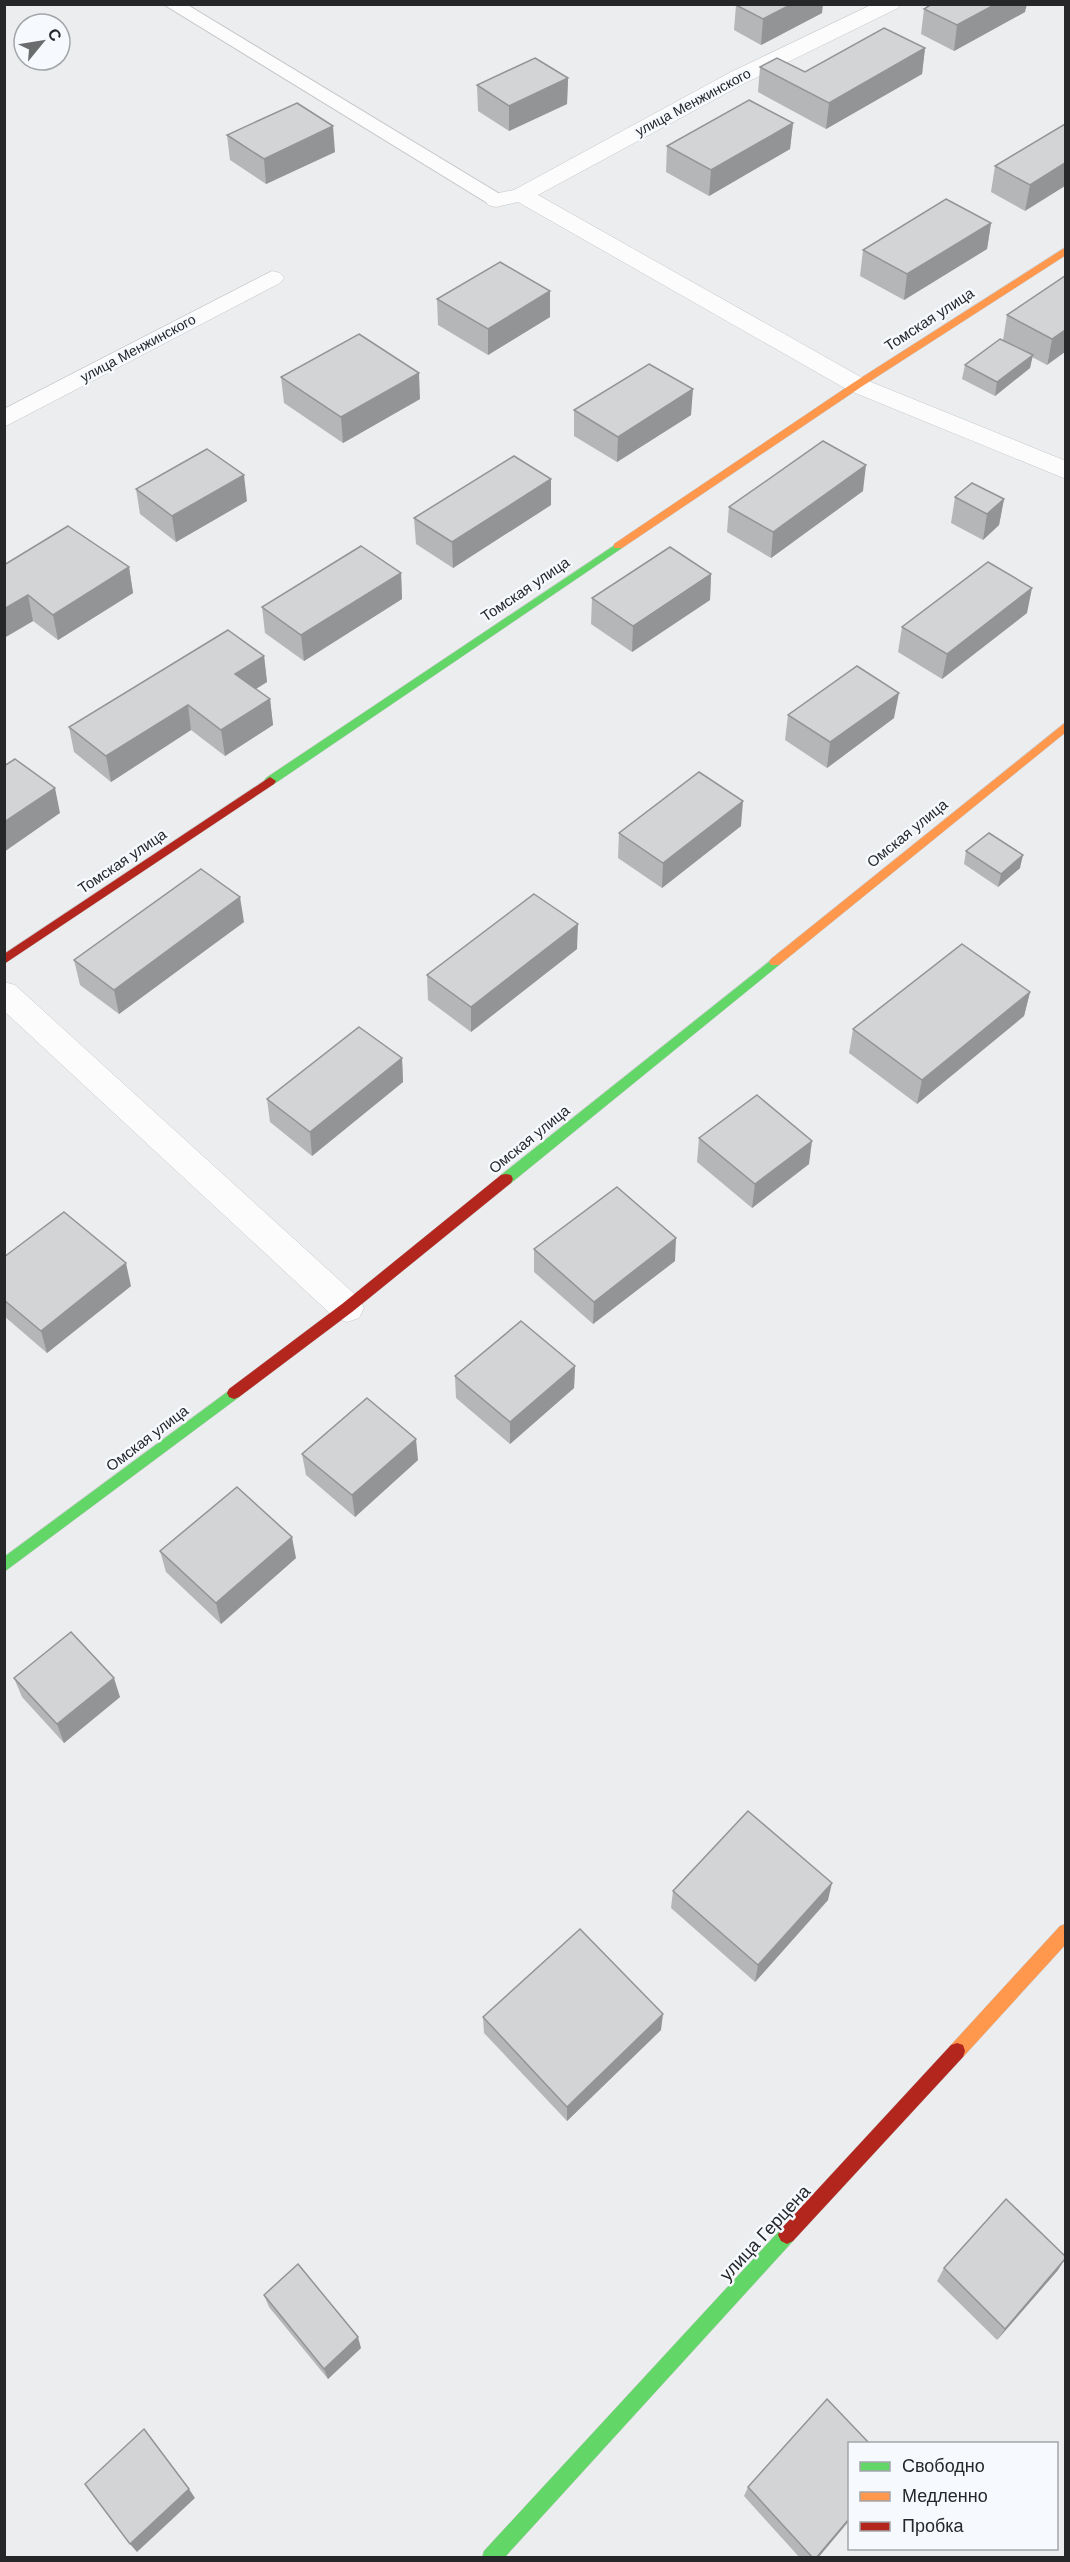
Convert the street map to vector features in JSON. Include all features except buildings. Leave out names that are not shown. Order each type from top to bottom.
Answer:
[{"type":"street","name":"улица Менжинского","points":[[496,200],[521,195],[737,78],[891,4]]},
{"type":"street","points":[[521,195],[856,385],[1065,471]]},
{"type":"street","name":"Томская улица","points":[[4,960],[856,385],[1065,250]]},
{"type":"street","name":"улица Менжинского","points":[[4,419],[272,278]]},
{"type":"street","name":"Омская улица","points":[[4,1566],[347,1308],[1065,726]]},
{"type":"street","points":[[4,993],[347,1308]]},
{"type":"street","name":"улица Герцена","points":[[491,2558],[1065,1932]]},
{"type":"lane","points":[[172,4],[496,200]]},
{"type":"traffic: fast","points":[[270,781],[618,546]]},
{"type":"traffic: fast","points":[[506,1179],[775,962]]},
{"type":"traffic: fast","points":[[4,1566],[234,1393]]},
{"type":"traffic: fast","points":[[491,2558],[787,2235]]},
{"type":"traffic: slow","points":[[618,546],[857,385],[1066,250]]},
{"type":"traffic: slow","points":[[775,962],[1066,726]]},
{"type":"traffic: slow","points":[[957,2051],[1066,1932]]},
{"type":"traffic: jam","points":[[4,960],[270,781]]},
{"type":"traffic: jam","points":[[234,1393],[347,1308],[506,1179]]},
{"type":"traffic: jam","points":[[787,2235],[957,2051]]}]
